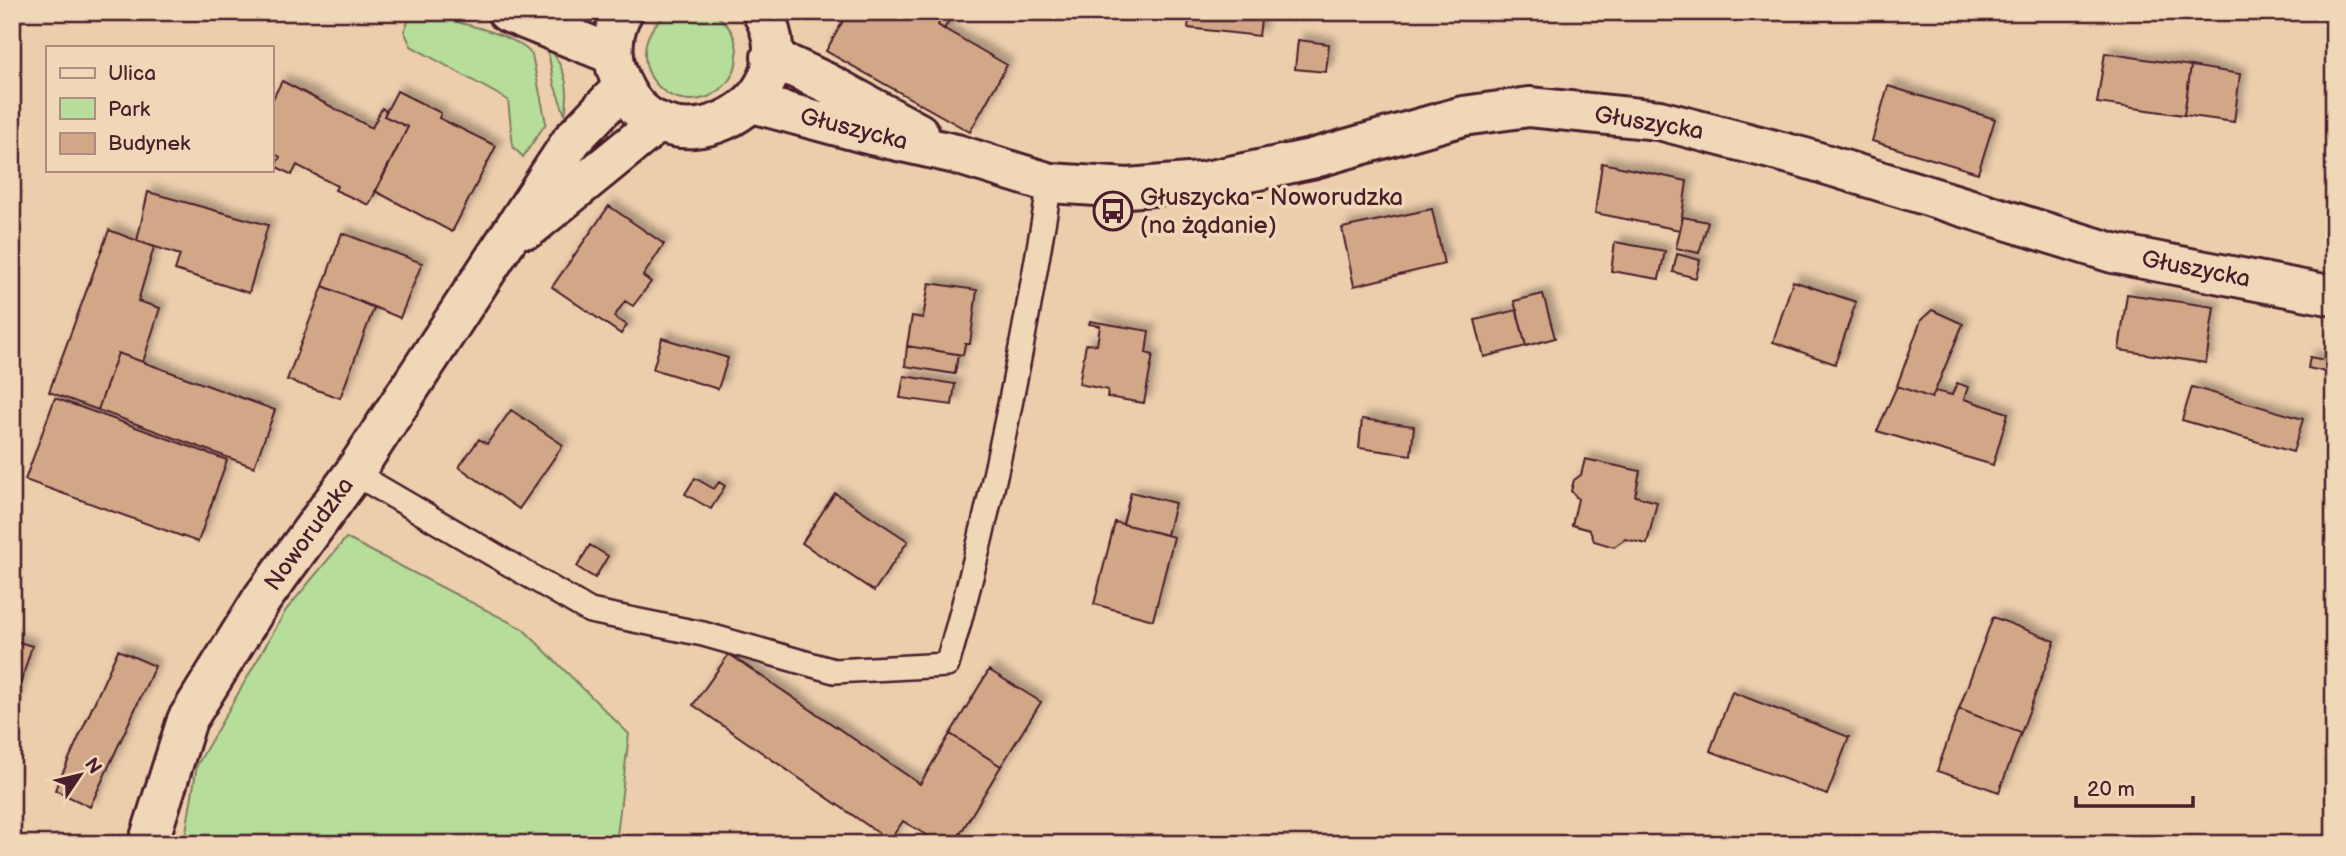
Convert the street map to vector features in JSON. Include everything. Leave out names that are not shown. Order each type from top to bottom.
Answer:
[{"type":"street","points":[[506,12],[618,71]]},
{"type":"street","points":[[618,13],[614,39],[618,71],[638,108],[659,122],[683,130],[708,128],[732,119],[752,103],[766,82],[771,57],[770,36],[762,12]]},
{"type":"street","name":"Głuszycka","points":[[771,57],[827,83],[956,153]]},
{"type":"street","name":"Noworudzka","points":[[150,835],[187,720],[262,599],[354,473],[618,71]]},
{"type":"street","name":"Głuszycka","points":[[752,103],[870,135],[956,153],[1050,183],[1128,188],[1202,182],[1311,159],[1463,116],[1529,107],[1658,120],[1805,158],[2113,253],[2334,296]]},
{"type":"street","name":"Noworudzka","points":[[496,257],[659,122]]},
{"type":"lane","points":[[354,473],[590,611],[703,634],[834,671],[947,666],[978,556],[1010,409],[1050,183]]},
{"type":"green space","points":[[682,8],[700,8],[717,15],[730,28],[737,45],[737,63],[730,80],[717,93],[700,100],[682,100],[665,93],[652,80],[645,63],[645,45],[652,28],[665,15]]},
{"type":"green space","points":[[412,12],[494,33],[510,39],[532,55],[546,123],[523,157],[513,147],[508,100],[411,46],[404,31]]},
{"type":"green space","points":[[551,50],[566,81],[565,115],[554,84],[548,51]]},
{"type":"green space","points":[[346,538],[523,629],[629,734],[616,844],[184,844],[197,765],[286,610]]},
{"type":"building","points":[[848,12],[943,12],[938,25],[1007,65],[970,132],[826,51]]},
{"type":"building","points":[[943,12],[952,16],[944,29],[938,25]]},
{"type":"building","points":[[1190,12],[1262,12],[1259,36],[1188,28]]},
{"type":"building","points":[[1298,40],[1329,44],[1326,72],[1295,69]]},
{"type":"building","points":[[2105,53],[2191,66],[2184,115],[2097,103]]},
{"type":"building","points":[[2191,66],[2240,74],[2234,122],[2184,115]]},
{"type":"building","points":[[282,81],[372,128],[382,108],[386,111],[384,116],[408,127],[369,205],[335,190],[337,186],[297,165],[292,175],[275,166],[280,157],[273,153],[273,98]]},
{"type":"building","points":[[1888,86],[1995,119],[1978,173],[1872,141]]},
{"type":"building","points":[[397,91],[441,113],[439,118],[496,146],[452,232],[375,191],[408,127],[384,116]]},
{"type":"building","points":[[1602,163],[1687,181],[1680,230],[1595,213]]},
{"type":"building","points":[[148,192],[268,225],[249,293],[175,270],[180,255],[137,241]]},
{"type":"building","points":[[609,206],[664,244],[643,276],[651,282],[633,306],[625,301],[614,317],[627,325],[621,334],[552,287]]},
{"type":"building","points":[[1432,209],[1444,264],[1354,286],[1342,228]]},
{"type":"building","points":[[1683,217],[1708,222],[1699,253],[1676,248]]},
{"type":"building","points":[[109,230],[154,247],[138,301],[160,308],[143,362],[118,353],[98,410],[49,392]]},
{"type":"building","points":[[342,233],[422,263],[400,318],[323,286]]},
{"type":"building","points":[[1615,242],[1665,251],[1659,279],[1611,271]]},
{"type":"building","points":[[1677,254],[1700,260],[1696,278],[1673,272]]},
{"type":"building","points":[[1793,281],[1856,302],[1835,364],[1773,342]]},
{"type":"building","points":[[929,283],[977,290],[970,344],[965,344],[963,355],[907,346],[912,316],[923,318]]},
{"type":"building","points":[[323,286],[374,308],[340,398],[287,380]]},
{"type":"building","points":[[1543,294],[1555,338],[1526,346],[1514,301]]},
{"type":"building","points":[[2127,294],[2214,307],[2206,363],[2119,350]]},
{"type":"building","points":[[1517,310],[1526,346],[1484,357],[1475,320]]},
{"type":"building","points":[[1932,310],[1963,324],[1932,398],[1897,386],[1921,320]]},
{"type":"building","points":[[1090,321],[1149,331],[1146,353],[1153,355],[1144,403],[1107,397],[1108,390],[1079,384],[1086,344],[1097,345],[1100,326],[1089,324]]},
{"type":"building","points":[[662,338],[728,358],[718,389],[653,369]]},
{"type":"building","points":[[907,346],[958,354],[955,374],[905,366]]},
{"type":"building","points":[[118,353],[275,410],[254,467],[98,410]]},
{"type":"building","points":[[2310,357],[2334,362],[2334,374],[2308,368]]},
{"type":"building","points":[[904,376],[955,384],[952,405],[900,398]]},
{"type":"building","points":[[1957,383],[1968,387],[1964,399],[2008,413],[1993,465],[1877,431],[1897,386],[1932,398],[1935,391],[1952,395]]},
{"type":"building","points":[[2192,387],[2303,419],[2293,452],[2182,420]]},
{"type":"building","points":[[55,398],[227,460],[198,542],[25,480]]},
{"type":"building","points":[[511,410],[563,445],[519,509],[459,467],[479,439],[487,444]]},
{"type":"building","points":[[1362,419],[1414,426],[1411,455],[1359,448]]},
{"type":"building","points":[[1585,459],[1640,471],[1635,496],[1657,502],[1647,544],[1625,539],[1614,547],[1594,541],[1590,530],[1572,525],[1578,499],[1571,491],[1574,480],[1581,475]]},
{"type":"building","points":[[695,478],[714,489],[719,482],[725,486],[711,509],[685,494]]},
{"type":"building","points":[[1131,492],[1175,503],[1167,535],[1123,524]]},
{"type":"building","points":[[835,493],[908,541],[874,591],[802,543]]},
{"type":"building","points":[[1115,522],[1174,537],[1153,620],[1094,604]]},
{"type":"building","points":[[590,545],[608,556],[595,578],[577,567]]},
{"type":"building","points":[[1993,617],[2055,641],[2021,733],[1959,709]]},
{"type":"building","points":[[12,640],[32,646],[12,711]]},
{"type":"building","points":[[118,650],[155,666],[90,807],[55,790]]},
{"type":"building","points":[[729,654],[920,784],[950,734],[1001,766],[954,844],[941,844],[903,821],[892,837],[895,839],[893,843],[693,705]]},
{"type":"building","points":[[989,670],[1041,702],[1001,766],[950,734]]},
{"type":"building","points":[[1732,692],[1849,737],[1827,795],[1710,751]]},
{"type":"building","points":[[1959,709],[2021,733],[1999,792],[1937,771]]},
{"type":"place","name":"Głuszycka - Noworudzka (na żądanie)","points":[[1113,211]]}]
